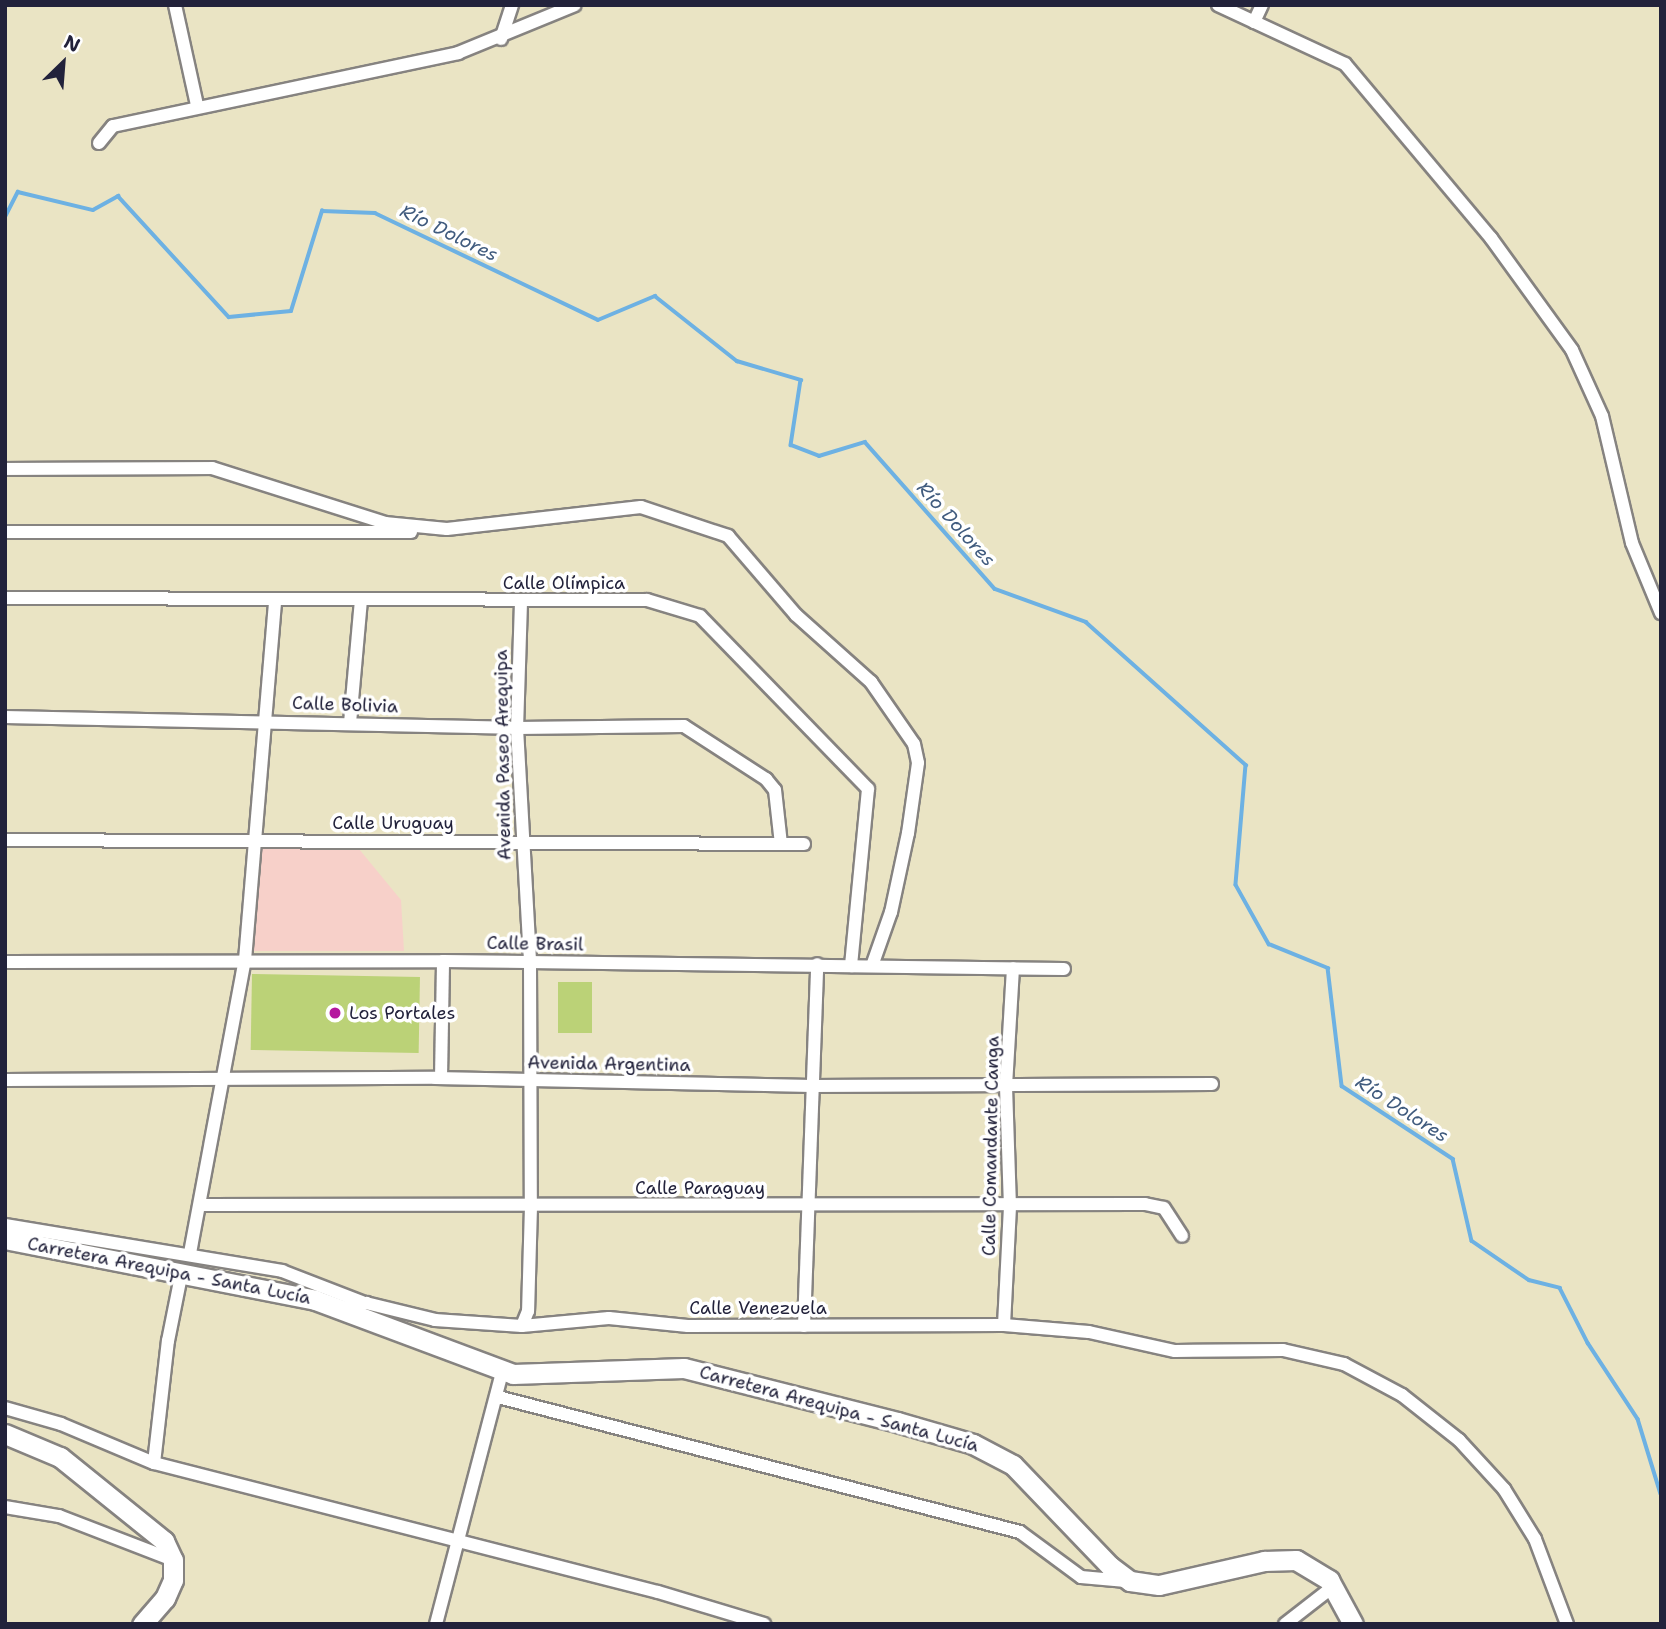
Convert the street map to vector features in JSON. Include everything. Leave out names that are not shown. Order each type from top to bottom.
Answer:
[{"type":"main road","name":"Carretera Arequipa - Santa Lucía","points":[[5,1239],[186,1262],[342,1308],[502,1372],[555,1374],[655,1366],[695,1370],[973,1444],[1023,1473],[1110,1566],[1130,1581]]},
{"type":"main road","points":[[5,1434],[53,1453],[86,1476],[164,1541],[173,1560],[171,1587],[142,1624]]},
{"type":"main road","points":[[1130,1581],[1159,1585],[1286,1558],[1313,1567],[1334,1586],[1353,1624]]},
{"type":"street","points":[[175,5],[197,105]]},
{"type":"street","points":[[501,39],[512,5]]},
{"type":"street","points":[[99,144],[113,126],[197,105],[458,53],[501,39],[575,5]]},
{"type":"street","points":[[1218,5],[1332,56],[1368,88],[1491,238],[1573,350],[1602,416],[1632,543],[1661,613]]},
{"type":"street","points":[[1254,22],[1262,5]]},
{"type":"street","points":[[5,469],[212,468],[385,523],[447,529]]},
{"type":"street","points":[[5,532],[367,534],[447,529],[641,507],[728,536],[796,615],[871,682],[914,744],[918,764],[908,832],[891,912],[872,966]]},
{"type":"street","name":"Calle Olímpica","points":[[5,598],[521,602],[647,600],[700,617],[862,779],[870,797],[851,966]]},
{"type":"street","points":[[154,1463],[168,1341],[202,1205],[245,960],[275,599]]},
{"type":"street","points":[[350,723],[361,599]]},
{"type":"street","name":"Avenida Paseo Arequipa","points":[[521,602],[517,727],[522,774],[520,840],[530,962],[531,1206],[528,1311],[522,1326]]},
{"type":"street","name":"Calle Bolivia","points":[[5,717],[517,727],[684,726],[766,779],[779,802],[781,844]]},
{"type":"street","name":"Calle Uruguay","points":[[5,840],[520,840],[804,844]]},
{"type":"street","points":[[441,1078],[443,961]]},
{"type":"street","name":"Calle Brasil","points":[[5,962],[443,961],[1064,969]]},
{"type":"street","points":[[804,1326],[805,1205],[817,964]]},
{"type":"street","name":"Calle Comandante Canga","points":[[1004,1325],[1010,1207],[1006,1086],[1013,968]]},
{"type":"street","name":"Avenida Argentina","points":[[5,1080],[441,1078],[812,1086],[1212,1084]]},
{"type":"street","name":"Calle Paraguay","points":[[202,1205],[1157,1205],[1182,1236]]},
{"type":"street","points":[[5,1225],[186,1262],[282,1271],[313,1287],[366,1303]]},
{"type":"street","name":"Calle Venezuela","points":[[342,1308],[366,1303],[435,1320],[522,1326],[609,1318],[688,1326],[1004,1325],[1089,1332],[1175,1351],[1283,1350],[1344,1364],[1402,1395],[1459,1440],[1504,1489],[1535,1539],[1567,1624]]},
{"type":"street","points":[[437,1623],[456,1542],[498,1397],[502,1372]]},
{"type":"street","points":[[498,1397],[1020,1532],[1081,1577],[1130,1581]]},
{"type":"street","points":[[5,1408],[61,1424],[154,1463],[670,1595],[764,1624]]},
{"type":"street","points":[[5,1507],[59,1516],[173,1560]]},
{"type":"street","points":[[1285,1624],[1334,1586]]},
{"type":"shaded area","points":[[262,848],[359,849],[401,900],[404,951],[252,951]]},
{"type":"green space","name":"Los Portales","points":[[252,974],[420,977],[419,1053],[251,1050]]},
{"type":"green space","points":[[558,982],[592,982],[592,1033],[558,1033]]},
{"type":"waterway","name":"Río Dolores","points":[[5,217],[18,192],[93,210],[118,196],[229,317],[291,311],[322,211],[375,213],[598,320],[655,296],[737,361],[801,380],[791,445],[819,456],[865,442],[995,589],[1086,622],[1246,765],[1236,885],[1269,944],[1328,968],[1342,1086],[1453,1159],[1472,1241],[1529,1280],[1560,1288],[1588,1343],[1638,1419],[1661,1494]]},
{"type":"place","name":"Los Portales","points":[[335,1013]]}]
